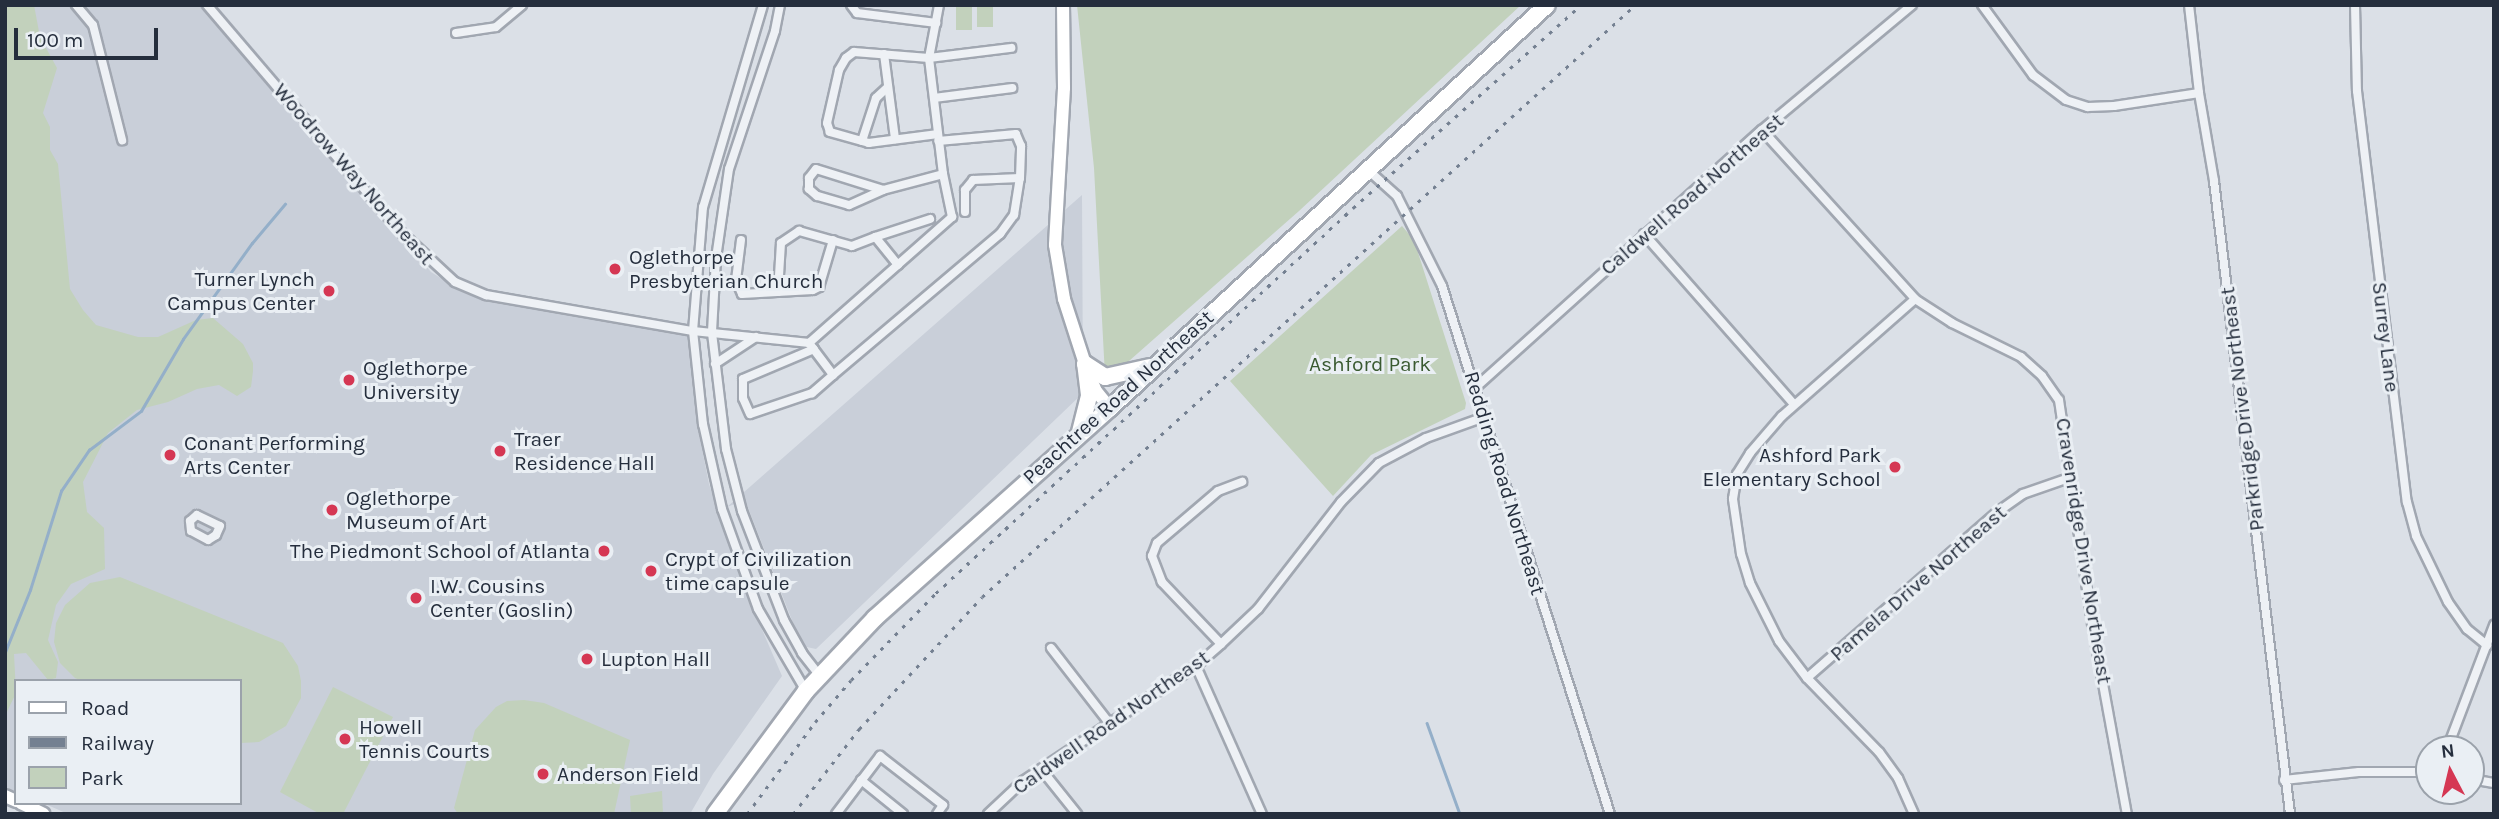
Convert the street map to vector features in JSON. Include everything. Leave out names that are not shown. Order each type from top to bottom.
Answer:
[{"type":"highway","name":"Peachtree Road Northeast","points":[[715,814],[806,691],[875,618],[1110,408],[1547,5]]},
{"type":"highway","points":[[1085,364],[1105,377],[1153,366]]},
{"type":"highway","points":[[1080,432],[1089,395],[1085,364]]},
{"type":"main road","points":[[1063,5],[1064,88],[1055,245],[1064,299],[1085,364],[1096,391],[1110,408]]},
{"type":"main road","points":[[25,805],[44,814]]},
{"type":"street","points":[[76,5],[93,24],[122,140]]},
{"type":"street","name":"Woodrow Way Northeast","points":[[207,5],[402,233],[455,282],[486,295],[693,331],[811,346]]},
{"type":"street","points":[[456,33],[496,27],[522,5]]},
{"type":"street","points":[[763,5],[705,199],[698,239],[693,331],[703,424],[722,509],[758,609],[806,691]]},
{"type":"street","points":[[780,5],[775,32],[729,169],[716,258],[712,333],[726,449],[757,555],[784,620],[802,653],[820,676]]},
{"type":"street","points":[[851,5],[857,13],[936,23]]},
{"type":"street","points":[[894,16],[895,5]]},
{"type":"street","points":[[939,5],[929,58],[938,137],[943,174],[952,217],[811,346],[743,379],[743,398],[750,414],[812,393],[1000,234],[1014,215],[1020,178],[1021,146],[1016,134],[938,137],[895,139],[869,143],[830,132],[827,127],[839,70],[854,52],[929,58],[1011,48]]},
{"type":"street","name":"Caldwell Road Northeast","points":[[1475,388],[1762,130],[1913,5]]},
{"type":"street","points":[[1982,5],[2033,75],[2066,100],[2088,107],[2114,106],[2199,93]]},
{"type":"street","name":"Parkridge Drive Northeast","points":[[2189,5],[2199,93],[2216,195],[2290,814]]},
{"type":"street","name":"Surrey Lane","points":[[2355,5],[2357,91],[2407,502],[2416,536],[2448,602],[2467,629],[2487,645]]},
{"type":"street","points":[[884,54],[895,139]]},
{"type":"street","points":[[862,141],[876,98],[888,87]]},
{"type":"street","points":[[934,98],[1012,88]]},
{"type":"street","name":"Cravenridge Drive Northeast","points":[[1762,130],[1914,299],[1952,323],[2021,357],[2042,376],[2059,400],[2069,478],[2127,814]]},
{"type":"street","points":[[883,190],[816,169],[809,178],[809,189],[817,196],[849,205],[883,190],[943,174]]},
{"type":"street","name":"Redding Road Northeast","points":[[1368,170],[1397,196],[1442,286],[1610,814]]},
{"type":"street","points":[[965,212],[965,190],[973,180],[1020,178]]},
{"type":"street","points":[[778,292],[781,243],[799,231],[852,246],[930,219]]},
{"type":"street","points":[[1644,234],[1794,404]]},
{"type":"street","points":[[875,237],[898,265]]},
{"type":"street","points":[[741,240],[736,280],[742,294],[813,290],[818,287],[833,240]]},
{"type":"street","points":[[1914,299],[1794,404],[1749,453],[1737,474],[1733,499],[1734,522],[1750,583],[1779,641],[1807,678],[1879,752],[1898,778],[1914,814]]},
{"type":"street","points":[[730,335],[730,355]]},
{"type":"street","points":[[715,364],[756,337]]},
{"type":"street","points":[[811,346],[833,375]]},
{"type":"street","name":"Caldwell Road Northeast","points":[[988,814],[1041,769],[1196,666],[1221,644],[1258,609],[1341,502],[1379,463],[1399,450],[1484,417]]},
{"type":"street","name":"Pamela Drive Northeast","points":[[1807,678],[1997,513],[2023,494],[2069,478]]},
{"type":"street","points":[[1221,644],[1162,582],[1152,556],[1157,543],[1218,491],[1242,482]]},
{"type":"street","points":[[2452,735],[2494,625]]},
{"type":"street","points":[[1051,648],[1110,724]]},
{"type":"street","points":[[1196,666],[1262,814]]},
{"type":"street","points":[[836,814],[880,756],[943,805],[937,814]]},
{"type":"street","points":[[1041,769],[1073,813]]},
{"type":"street","points":[[2284,780],[2358,772],[2415,772]]},
{"type":"street","points":[[861,780],[902,814]]},
{"type":"shaded area","name":"Oglethorpe University","points":[[5,5],[203,5],[431,272],[447,282],[496,302],[689,336],[697,424],[709,484],[742,583],[782,676],[713,774],[690,814],[68,814],[48,805],[242,805],[242,679],[14,679],[14,791],[5,787]]},
{"type":"shaded area","points":[[1082,195],[1083,393],[816,649],[802,646],[745,500],[727,507]]},
{"type":"green space","points":[[5,5],[34,5],[40,37],[57,68],[43,113],[50,127],[50,150],[58,164],[70,289],[96,325],[138,337],[158,337],[196,320],[213,318],[243,344],[253,363],[253,371],[251,387],[237,396],[219,385],[197,389],[168,402],[137,410],[108,433],[83,482],[87,512],[104,528],[105,569],[71,584],[56,605],[48,640],[58,662],[56,678],[47,679],[26,653],[14,654],[14,697],[5,716]]},
{"type":"green space","points":[[956,5],[972,5],[972,30],[956,30]]},
{"type":"green space","points":[[977,5],[993,5],[993,27],[977,27]]},
{"type":"green space","points":[[1077,5],[1521,5],[1299,211],[1112,376],[1105,376],[1094,168]]},
{"type":"green space","name":"Ashford Park","points":[[1402,226],[1414,240],[1466,403],[1465,409],[1371,455],[1333,496],[1230,381]]},
{"type":"green space","points":[[120,577],[283,643],[298,666],[301,681],[301,698],[286,726],[259,742],[242,743],[242,679],[75,678],[60,663],[54,642],[56,623],[65,605],[90,583]]},
{"type":"green space","name":"Howell Tennis Courts","points":[[333,687],[393,717],[343,814],[320,814],[280,792]]},
{"type":"green space","name":"Anderson Field","points":[[507,701],[544,703],[630,740],[614,814],[458,814],[454,808],[475,730],[496,707]]},
{"type":"green space","points":[[662,791],[663,814],[631,814],[630,796]]},
{"type":"waterway","points":[[5,652],[30,590],[61,491],[89,450],[141,411],[183,339],[252,243],[285,204]]},
{"type":"waterway","points":[[1427,723],[1460,814]]},
{"type":"railway","points":[[747,814],[815,722],[851,680],[936,593],[1353,208],[1581,5]]},
{"type":"railway","points":[[793,814],[859,729],[982,597],[1635,5]]},
{"type":"place","name":"Oglethorpe Presbyterian Church","points":[[615,269]]},
{"type":"place","name":"Turner Lynch Campus Center","points":[[329,291]]},
{"type":"place","name":"Oglethorpe University","points":[[349,380]]},
{"type":"place","name":"Traer Residence Hall","points":[[500,451]]},
{"type":"place","name":"Conant Performing Arts Center","points":[[170,455]]},
{"type":"place","name":"Ashford Park Elementary School","points":[[1895,467]]},
{"type":"place","name":"Oglethorpe Museum of Art","points":[[332,510]]},
{"type":"place","name":"The Piedmont School of Atlanta","points":[[604,551]]},
{"type":"place","name":"Crypt of Civilization time capsule","points":[[651,571]]},
{"type":"place","name":"I.W. Cousins Center (Goslin)","points":[[416,598]]},
{"type":"place","name":"Lupton Hall","points":[[587,659]]},
{"type":"place","name":"Howell Tennis Courts","points":[[345,739]]},
{"type":"place","name":"Anderson Field","points":[[543,774]]}]
